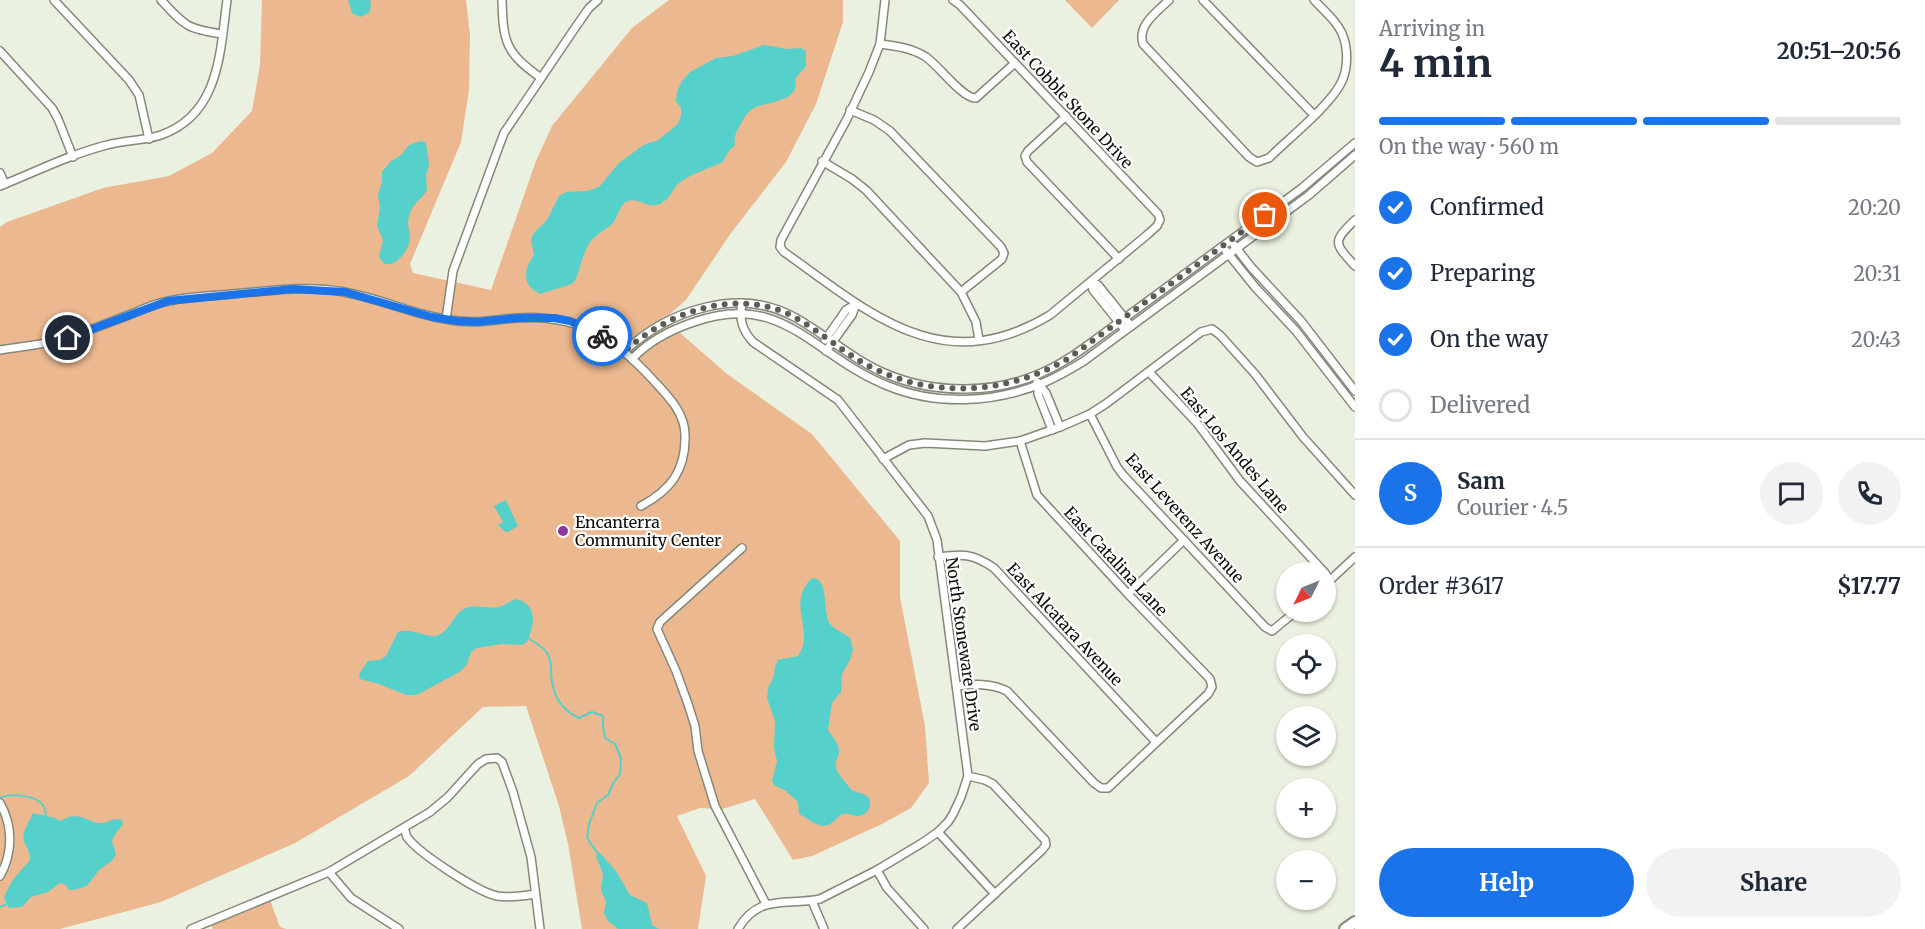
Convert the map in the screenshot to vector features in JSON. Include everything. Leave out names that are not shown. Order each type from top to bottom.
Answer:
[{"type":"main road","points":[[1345,929],[1355,922]]},
{"type":"street","points":[[54,0],[129,80],[139,95],[149,139]]},
{"type":"street","points":[[161,0],[188,26],[201,31],[222,34]]},
{"type":"street","points":[[0,173],[2,185],[106,145],[149,139],[176,128],[200,107],[214,83],[227,0]]},
{"type":"street","points":[[502,0],[504,34],[511,49],[519,62],[541,78]]},
{"type":"street","points":[[446,319],[453,271],[504,133],[589,8],[598,0]]},
{"type":"street","points":[[885,0],[880,44],[850,111],[781,240],[780,247],[856,303],[894,326],[927,338],[961,342],[995,339],[1033,325],[1050,315],[1119,259],[1028,162],[1025,156],[1066,116]]},
{"type":"street","name":"East Cobble Stone Drive","points":[[953,0],[1158,214],[1160,220],[1157,226],[1119,259]]},
{"type":"street","points":[[1169,0],[1143,27],[1140,37],[1143,44],[1249,157],[1257,162],[1269,158],[1335,93],[1343,80],[1347,66],[1343,34],[1314,0]]},
{"type":"street","points":[[1203,0],[1314,115]]},
{"type":"street","points":[[880,44],[915,51],[926,57],[970,99],[976,99],[1015,63]]},
{"type":"street","points":[[0,51],[52,108],[73,157]]},
{"type":"street","points":[[1346,54],[1355,52]]},
{"type":"street","points":[[850,111],[874,120],[890,131],[1001,247],[1004,253],[1002,259],[961,292]]},
{"type":"street","points":[[624,352],[637,339],[654,328],[689,313],[714,305],[742,303],[786,313],[864,364],[908,382],[953,389],[988,387],[1034,376],[1069,358],[1302,188],[1355,142]]},
{"type":"street","points":[[632,359],[651,341],[678,328],[705,318],[740,312],[779,321],[864,375],[889,387],[941,399],[997,397],[1038,385],[1084,361],[1320,186],[1355,155]]},
{"type":"street","points":[[822,161],[866,190],[961,292],[976,322],[980,340]]},
{"type":"street","points":[[1355,220],[1340,235],[1337,242],[1341,251],[1355,266]]},
{"type":"street","points":[[1230,240],[1301,321],[1355,390]]},
{"type":"street","points":[[1222,246],[1255,287],[1296,331],[1355,407]]},
{"type":"street","points":[[1091,282],[1098,285],[1128,328]]},
{"type":"street","points":[[0,350],[52,343],[168,301],[293,289],[345,292],[446,319],[476,322],[517,318],[554,318],[570,321],[607,339],[632,359],[668,397],[685,427],[686,444],[682,464],[670,486],[641,506]]},
{"type":"street","points":[[740,312],[742,303]]},
{"type":"street","points":[[824,350],[852,315],[856,303]]},
{"type":"street","name":"North Stoneware Drive","points":[[740,312],[742,326],[753,342],[838,400],[928,516],[937,540],[968,776],[961,797],[948,822],[922,843],[831,894],[812,901],[783,901],[766,904]]},
{"type":"street","points":[[883,459],[909,445],[924,443],[985,446],[1020,441],[1060,427],[1090,414],[1201,332],[1212,329],[1255,374],[1303,437],[1355,495]]},
{"type":"street","name":"East Los Andes Lane","points":[[1149,372],[1188,412],[1240,481],[1313,562]]},
{"type":"street","points":[[1034,376],[1038,385],[1046,393],[1060,427]]},
{"type":"street","points":[[1038,385],[1038,394],[1052,430]]},
{"type":"street","name":"East Leverenz Avenue","points":[[1090,414],[1117,467],[1184,540],[1265,627],[1272,631],[1283,622]]},
{"type":"street","name":"East Catalina Lane","points":[[1020,441],[1037,495],[1210,679],[1212,687],[1208,694],[1156,742]]},
{"type":"street","points":[[1128,594],[1184,540]]},
{"type":"street","points":[[738,929],[746,917],[766,904],[715,806],[698,752],[695,726],[688,704],[657,629],[660,622],[742,548]]},
{"type":"street","name":"East Alcatara Avenue","points":[[938,557],[970,555],[994,568],[1156,742]]},
{"type":"street","points":[[1336,571],[1355,557]]},
{"type":"street","points":[[957,686],[985,684],[1007,692],[1101,788],[1108,788],[1156,742]]},
{"type":"street","points":[[190,929],[329,872],[430,812],[448,797],[478,764],[486,759],[497,758],[502,762],[522,821],[531,857],[540,929]]},
{"type":"street","points":[[957,929],[1046,845],[1045,840],[993,784],[968,776]]},
{"type":"street","points":[[0,876],[8,859],[10,844],[9,824],[2,806]]},
{"type":"street","points":[[404,828],[407,836],[415,845],[436,862],[482,889],[496,896],[514,897],[535,894]]},
{"type":"street","points":[[938,832],[995,894]]},
{"type":"street","points":[[877,870],[887,888],[924,929]]},
{"type":"street","points":[[329,872],[351,898],[399,929]]},
{"type":"street","points":[[812,901],[824,929]]},
{"type":"shaded area","points":[[262,0],[466,0],[470,35],[469,90],[461,142],[410,264],[413,273],[491,290],[536,161],[552,126],[632,28],[669,0],[843,0],[843,22],[816,104],[786,162],[731,233],[686,300],[664,319],[727,374],[812,434],[900,541],[900,597],[925,726],[929,783],[911,808],[812,856],[793,860],[755,799],[722,809],[700,808],[677,816],[706,876],[698,929],[582,929],[568,844],[559,806],[526,706],[483,707],[409,776],[295,843],[161,902],[60,929],[0,929],[0,227],[7,222],[103,188],[169,176],[212,153],[252,111],[260,65]]},
{"type":"shaded area","points":[[1065,0],[1119,0],[1092,28]]},
{"type":"shaded area","points":[[270,900],[280,927],[286,929],[213,929],[211,925]]},
{"type":"water","points":[[348,0],[370,0],[369,13],[360,17],[352,13]]},
{"type":"water","points":[[764,45],[787,49],[801,48],[806,51],[806,66],[795,79],[796,87],[793,92],[782,100],[751,110],[738,129],[735,145],[723,162],[682,181],[663,202],[653,206],[633,200],[625,202],[613,223],[589,244],[572,284],[540,294],[534,290],[526,276],[534,255],[531,240],[533,234],[547,220],[559,196],[566,192],[587,191],[599,187],[619,163],[642,146],[657,141],[678,124],[681,108],[676,101],[677,92],[682,81],[690,72],[716,58],[733,56]]},
{"type":"water","points":[[421,141],[426,143],[429,165],[426,175],[427,190],[410,213],[408,225],[410,240],[406,251],[395,262],[384,264],[379,257],[383,240],[377,226],[380,207],[378,195],[382,172],[409,145]]},
{"type":"water","points":[[506,500],[518,526],[508,532],[498,525],[503,522],[494,506]]},
{"type":"water","points":[[812,578],[821,584],[830,624],[850,638],[853,650],[842,674],[841,692],[832,703],[828,730],[839,749],[836,768],[851,789],[867,796],[870,804],[869,810],[862,815],[843,814],[824,826],[799,814],[798,802],[786,791],[774,785],[772,781],[777,761],[774,748],[775,721],[767,698],[768,688],[778,660],[798,656],[803,646],[801,598],[804,588]]},
{"type":"water","points":[[516,599],[528,606],[533,616],[527,642],[522,645],[502,644],[477,648],[471,652],[467,664],[461,671],[417,695],[406,695],[360,679],[359,674],[368,661],[380,660],[386,656],[398,632],[410,631],[430,636],[439,635],[447,629],[458,613],[466,608],[499,607]]},
{"type":"water","points":[[33,813],[60,821],[75,816],[98,823],[114,819],[122,820],[123,824],[112,841],[116,854],[112,861],[99,870],[87,886],[69,890],[66,885],[60,883],[48,892],[31,897],[22,907],[9,908],[4,898],[6,892],[30,860],[24,837],[25,829]]},
{"type":"water","points":[[599,852],[616,871],[630,895],[647,903],[652,925],[659,929],[618,929],[608,921],[604,913],[606,902],[601,890],[603,874],[596,856]]},
{"type":"waterway","points":[[528,638],[548,655],[551,662],[553,687],[558,700],[566,710],[579,718],[592,712],[603,716],[605,738],[615,744],[621,758],[620,774],[608,795],[597,803],[589,824],[587,838],[598,854]]},
{"type":"waterway","points":[[0,798],[17,795],[36,800],[44,807],[46,817]]},
{"type":"waterway","points":[[0,907],[7,904]]},
{"type":"way so far","points":[[602,336],[624,352],[645,333],[701,308],[723,303],[752,304],[773,308],[798,319],[864,364],[908,382],[953,389],[1007,384],[1034,376],[1069,358],[1265,215]]},
{"type":"place","name":"Encanterra Community Center","points":[[563,531]]},
{"type":"route","points":[[68,338],[168,301],[293,289],[345,292],[432,317],[457,321],[554,318],[570,321],[602,336]]}]
